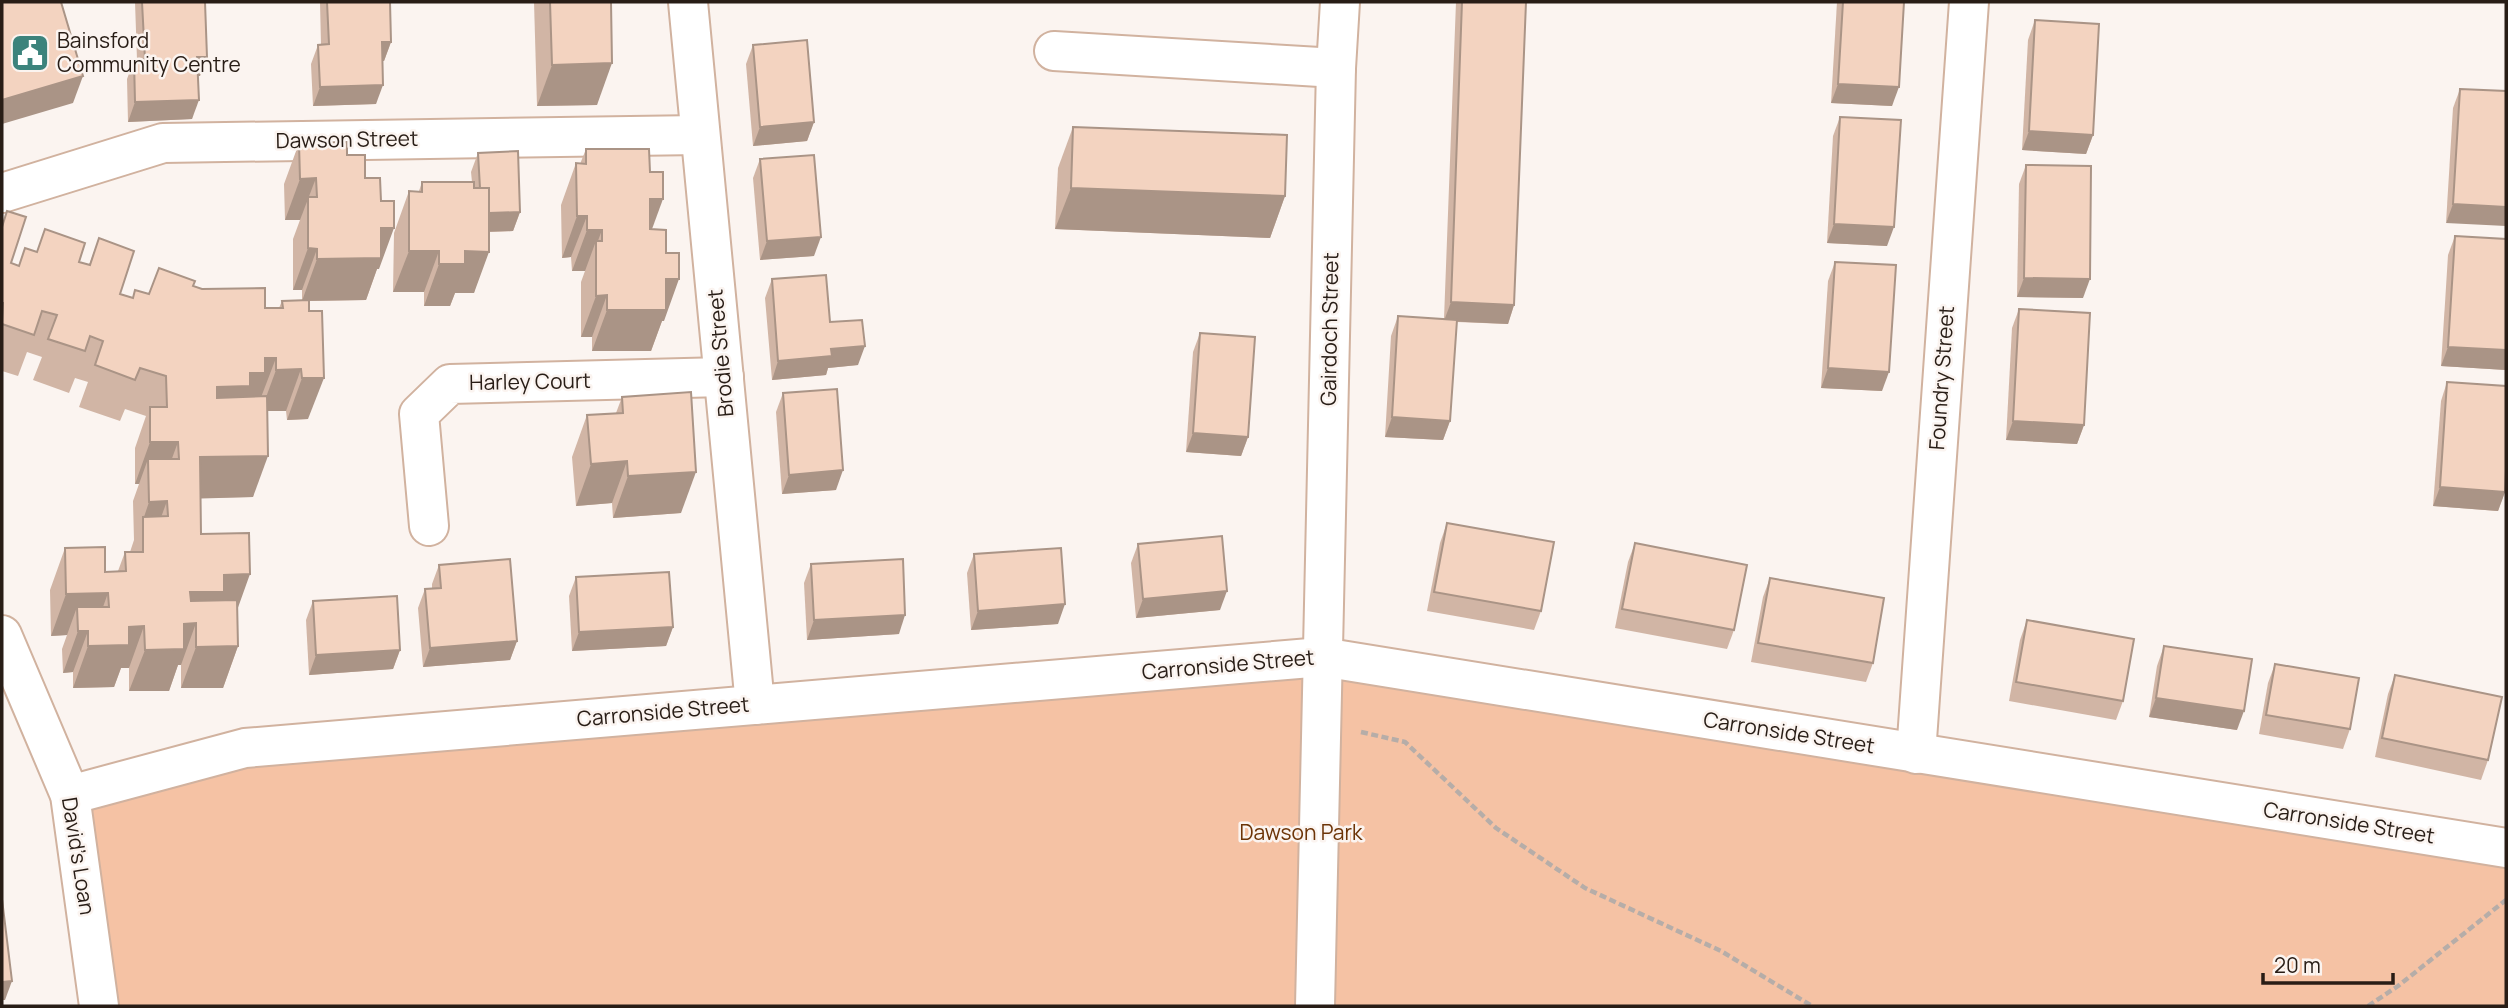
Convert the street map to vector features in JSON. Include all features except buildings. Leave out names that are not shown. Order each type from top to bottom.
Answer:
[{"type":"street","name":"Brodie Street","points":[[688,2],[755,705]]},
{"type":"street","name":"Gairdoch Street","points":[[1315,1006],[1336,68],[1340,2]]},
{"type":"street","name":"Foundry Street","points":[[1916,754],[1969,2]]},
{"type":"street","points":[[1054,51],[1336,68]]},
{"type":"street","name":"Dawson Street","points":[[2,193],[163,143],[701,135]]},
{"type":"street","name":"Harley Court","points":[[429,526],[419,414],[450,383],[723,377]]},
{"type":"street","name":"David's Loan","points":[[2,635],[70,795],[99,1006]]},
{"type":"street","name":"Carronside Street","points":[[70,795],[245,748],[1322,657],[2506,848]]},
{"type":"path","points":[[1321,730],[1345,728],[1405,742],[1496,828],[1585,888],[1721,951],[1812,1006]]},
{"type":"path","points":[[2368,1006],[2398,986],[2506,900]]},
{"type":"green space","name":"Dawson Park","points":[[1322,657],[2506,848],[2506,1006],[99,1006],[70,795],[245,748]]},
{"type":"place","name":"Bainsford Community Centre","points":[[30,53]]}]
